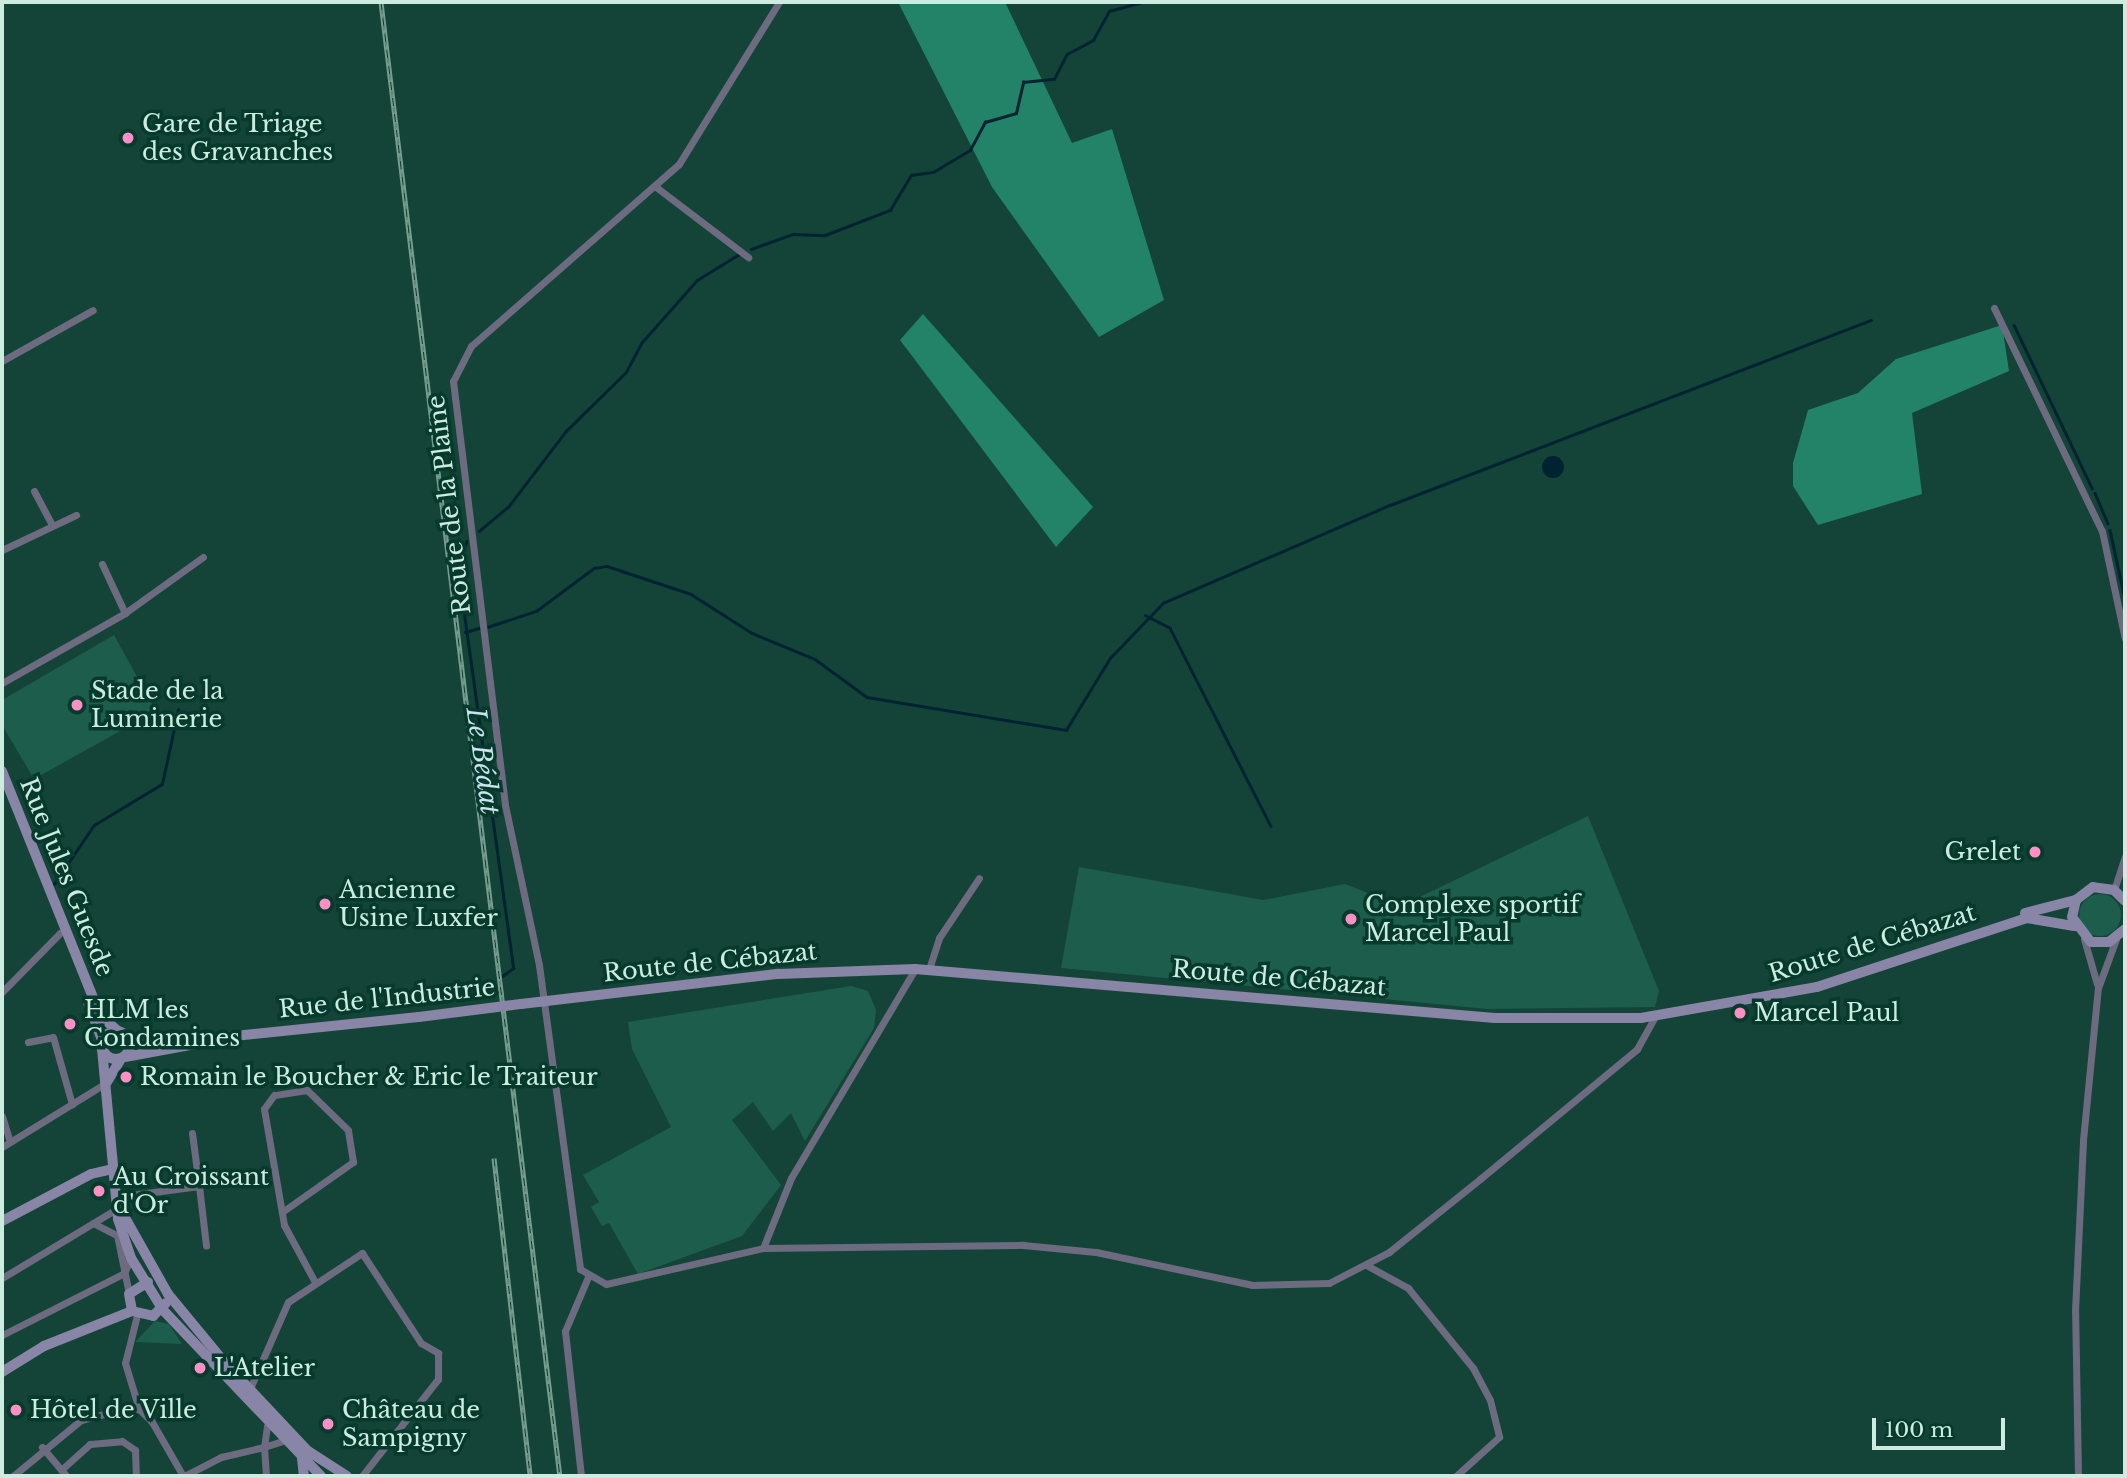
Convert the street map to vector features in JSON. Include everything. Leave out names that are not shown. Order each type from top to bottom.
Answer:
[{"type":"main road","name":"Rue Jules Guesde","points":[[2,771],[100,1015],[129,1040]]},
{"type":"main road","name":"Rue Jules Guesde","points":[[2,792],[60,933],[102,1045],[113,1169],[131,1258],[163,1310],[248,1395]]},
{"type":"main road","name":"Route de Cébazat","points":[[544,1001],[778,974],[915,969],[1495,1018],[1655,1017],[1817,987],[2076,900],[2093,887],[2114,890]]},
{"type":"main road","points":[[2114,890],[2125,901]]},
{"type":"main road","points":[[2076,900],[2074,926],[2083,937],[2100,943],[2117,938],[2125,929]]},
{"type":"main road","name":"Route de Cébazat","points":[[2000,925],[2052,918],[2074,926]]},
{"type":"main road","name":"Rue de l'Industrie","points":[[129,1040],[148,1045],[544,1001]]},
{"type":"main road","points":[[118,1031],[102,1045],[123,1058]]},
{"type":"main road","name":"Rue de l'Industrie","points":[[123,1058],[234,1036]]},
{"type":"main road","points":[[107,1082],[123,1058],[129,1040]]},
{"type":"main road","points":[[2,1221],[91,1174],[113,1169]]},
{"type":"main road","points":[[118,1202],[167,1294],[248,1395],[297,1449],[312,1475],[329,1465]]},
{"type":"main road","points":[[134,1313],[129,1294],[144,1282],[159,1281]]},
{"type":"main road","points":[[2,1372],[44,1346],[134,1313],[163,1310],[167,1294]]},
{"type":"main road","points":[[248,1395],[267,1426],[282,1441],[346,1476]]},
{"type":"street","name":"Route de la Plaine","points":[[588,1277],[575,1255],[544,1001],[505,805],[453,381],[471,346],[656,187],[698,139],[779,2]]},
{"type":"street","points":[[656,187],[748,257]]},
{"type":"street","points":[[1994,308],[2102,531],[2125,639]]},
{"type":"street","points":[[2,361],[93,310]]},
{"type":"street","points":[[34,492],[52,525]]},
{"type":"street","points":[[2,550],[76,515]]},
{"type":"street","points":[[2,683],[125,613],[203,557]]},
{"type":"street","points":[[102,564],[125,613]]},
{"type":"street","points":[[2114,890],[2124,874],[2125,857]]},
{"type":"street","points":[[929,970],[939,938],[979,878]]},
{"type":"street","points":[[2,992],[60,933]]},
{"type":"street","points":[[2078,1476],[2076,1274],[2098,988],[2094,958],[2083,937]]},
{"type":"street","points":[[2098,988],[2117,938]]},
{"type":"street","points":[[763,1248],[791,1178],[915,969]]},
{"type":"street","points":[[581,1476],[565,1331],[588,1277],[606,1284],[626,1281],[763,1248],[1054,1247],[1281,1287],[1329,1283],[1367,1266],[1637,1049],[1655,1017]]},
{"type":"street","points":[[29,1042],[53,1037],[72,1104]]},
{"type":"street","points":[[2,1147],[107,1082]]},
{"type":"street","points":[[282,1212],[353,1162],[348,1130],[307,1090],[265,1102],[282,1212],[315,1283]]},
{"type":"street","points":[[2,1116],[10,1142]]},
{"type":"street","points":[[192,1133],[206,1247]]},
{"type":"street","points":[[2,1278],[93,1223],[118,1202],[199,1186]]},
{"type":"street","points":[[93,1223],[117,1235],[129,1294]]},
{"type":"street","points":[[248,1395],[275,1321],[315,1283],[362,1253],[421,1343],[438,1353],[438,1379],[362,1476]]},
{"type":"street","points":[[2,1335],[124,1273],[131,1258]]},
{"type":"street","points":[[1367,1266],[1408,1288],[1474,1368],[1490,1400],[1499,1437],[1456,1476]]},
{"type":"street","points":[[134,1313],[125,1363],[139,1409],[184,1476],[221,1457],[282,1441]]},
{"type":"street","points":[[13,1476],[42,1447],[81,1420],[139,1409]]},
{"type":"street","points":[[267,1426],[264,1447],[267,1476]]},
{"type":"street","points":[[42,1447],[64,1473],[90,1444],[122,1441],[135,1450],[136,1476]]},
{"type":"green space","points":[[898,2],[1005,2],[1072,143],[1112,129],[1164,300],[1099,337],[992,187]]},
{"type":"green space","points":[[923,314],[1093,507],[1056,547],[900,340]]},
{"type":"green space","points":[[2002,325],[2009,371],[1912,413],[1922,494],[1818,525],[1793,486],[1793,463],[1808,410],[1858,393],[1896,359]]},
{"type":"green space","name":"Stade de la Luminerie","points":[[114,635],[156,711],[34,779],[2,725],[2,700]]},
{"type":"green space","name":"Complexe sportif Marcel Paul","points":[[1588,816],[1659,991],[1655,1007],[1487,1009],[1061,968],[1079,867],[1263,900],[1345,884],[1401,906]]},
{"type":"green space","points":[[2100,894],[2115,900],[2121,915],[2115,930],[2100,936],[2085,930],[2079,915],[2085,900]]},
{"type":"green space","points":[[851,986],[868,991],[876,1010],[874,1028],[805,1141],[791,1113],[773,1131],[753,1102],[732,1120],[781,1185],[742,1236],[638,1274],[609,1223],[602,1226],[591,1207],[599,1202],[583,1175],[671,1127],[632,1049],[628,1022]]},
{"type":"green space","points":[[155,1321],[169,1324],[182,1344],[135,1342]]},
{"type":"water","points":[[1553,456],[1561,459],[1564,467],[1561,475],[1553,478],[1545,475],[1542,467],[1545,459]]},
{"type":"waterway","name":"Le Bédat","points":[[751,249],[793,234],[825,235],[890,210],[911,175],[933,172],[970,150],[985,122],[1016,113],[1023,82],[1054,79],[1067,54],[1093,40],[1109,11],[1142,2]]},
{"type":"waterway","name":"Le Bédat","points":[[479,531],[508,507],[566,431],[626,372],[642,342],[697,280],[741,253]]},
{"type":"waterway","points":[[487,627],[536,611],[594,568],[607,566],[691,594],[752,633],[815,659],[867,697],[1066,730],[1110,658],[1163,603],[1390,505],[1871,320]]},
{"type":"waterway","points":[[2014,325],[2092,488]]},
{"type":"waterway","points":[[2095,493],[2108,523]]},
{"type":"waterway","points":[[2110,530],[2124,594]]},
{"type":"waterway","name":"Le Bédat","points":[[467,541],[458,567],[514,968],[503,976]]},
{"type":"waterway","points":[[1145,615],[1170,628],[1271,826]]},
{"type":"waterway","points":[[465,632],[479,628]]},
{"type":"waterway","points":[[54,884],[94,825],[162,784],[178,710]]},
{"type":"railway","points":[[381,2],[560,1476]]},
{"type":"railway","points":[[494,1158],[530,1476]]},
{"type":"place","name":"Gare de Triage des Gravanches","points":[[128,138]]},
{"type":"place","name":"Stade de la Luminerie","points":[[77,705]]},
{"type":"place","name":"Grelet","points":[[2035,852]]},
{"type":"place","name":"Ancienne Usine Luxfer","points":[[325,904]]},
{"type":"place","name":"Complexe sportif Marcel Paul","points":[[1351,919]]},
{"type":"place","name":"Marcel Paul","points":[[1740,1013]]},
{"type":"place","name":"HLM les Condamines","points":[[70,1024]]},
{"type":"place","name":"Romain le Boucher & Eric le Traiteur","points":[[126,1077]]},
{"type":"place","name":"Au Croissant d'Or","points":[[99,1191]]},
{"type":"place","name":"L'Atelier","points":[[200,1368]]},
{"type":"place","name":"Hôtel de Ville","points":[[16,1410]]},
{"type":"place","name":"Château de Sampigny","points":[[328,1424]]}]
